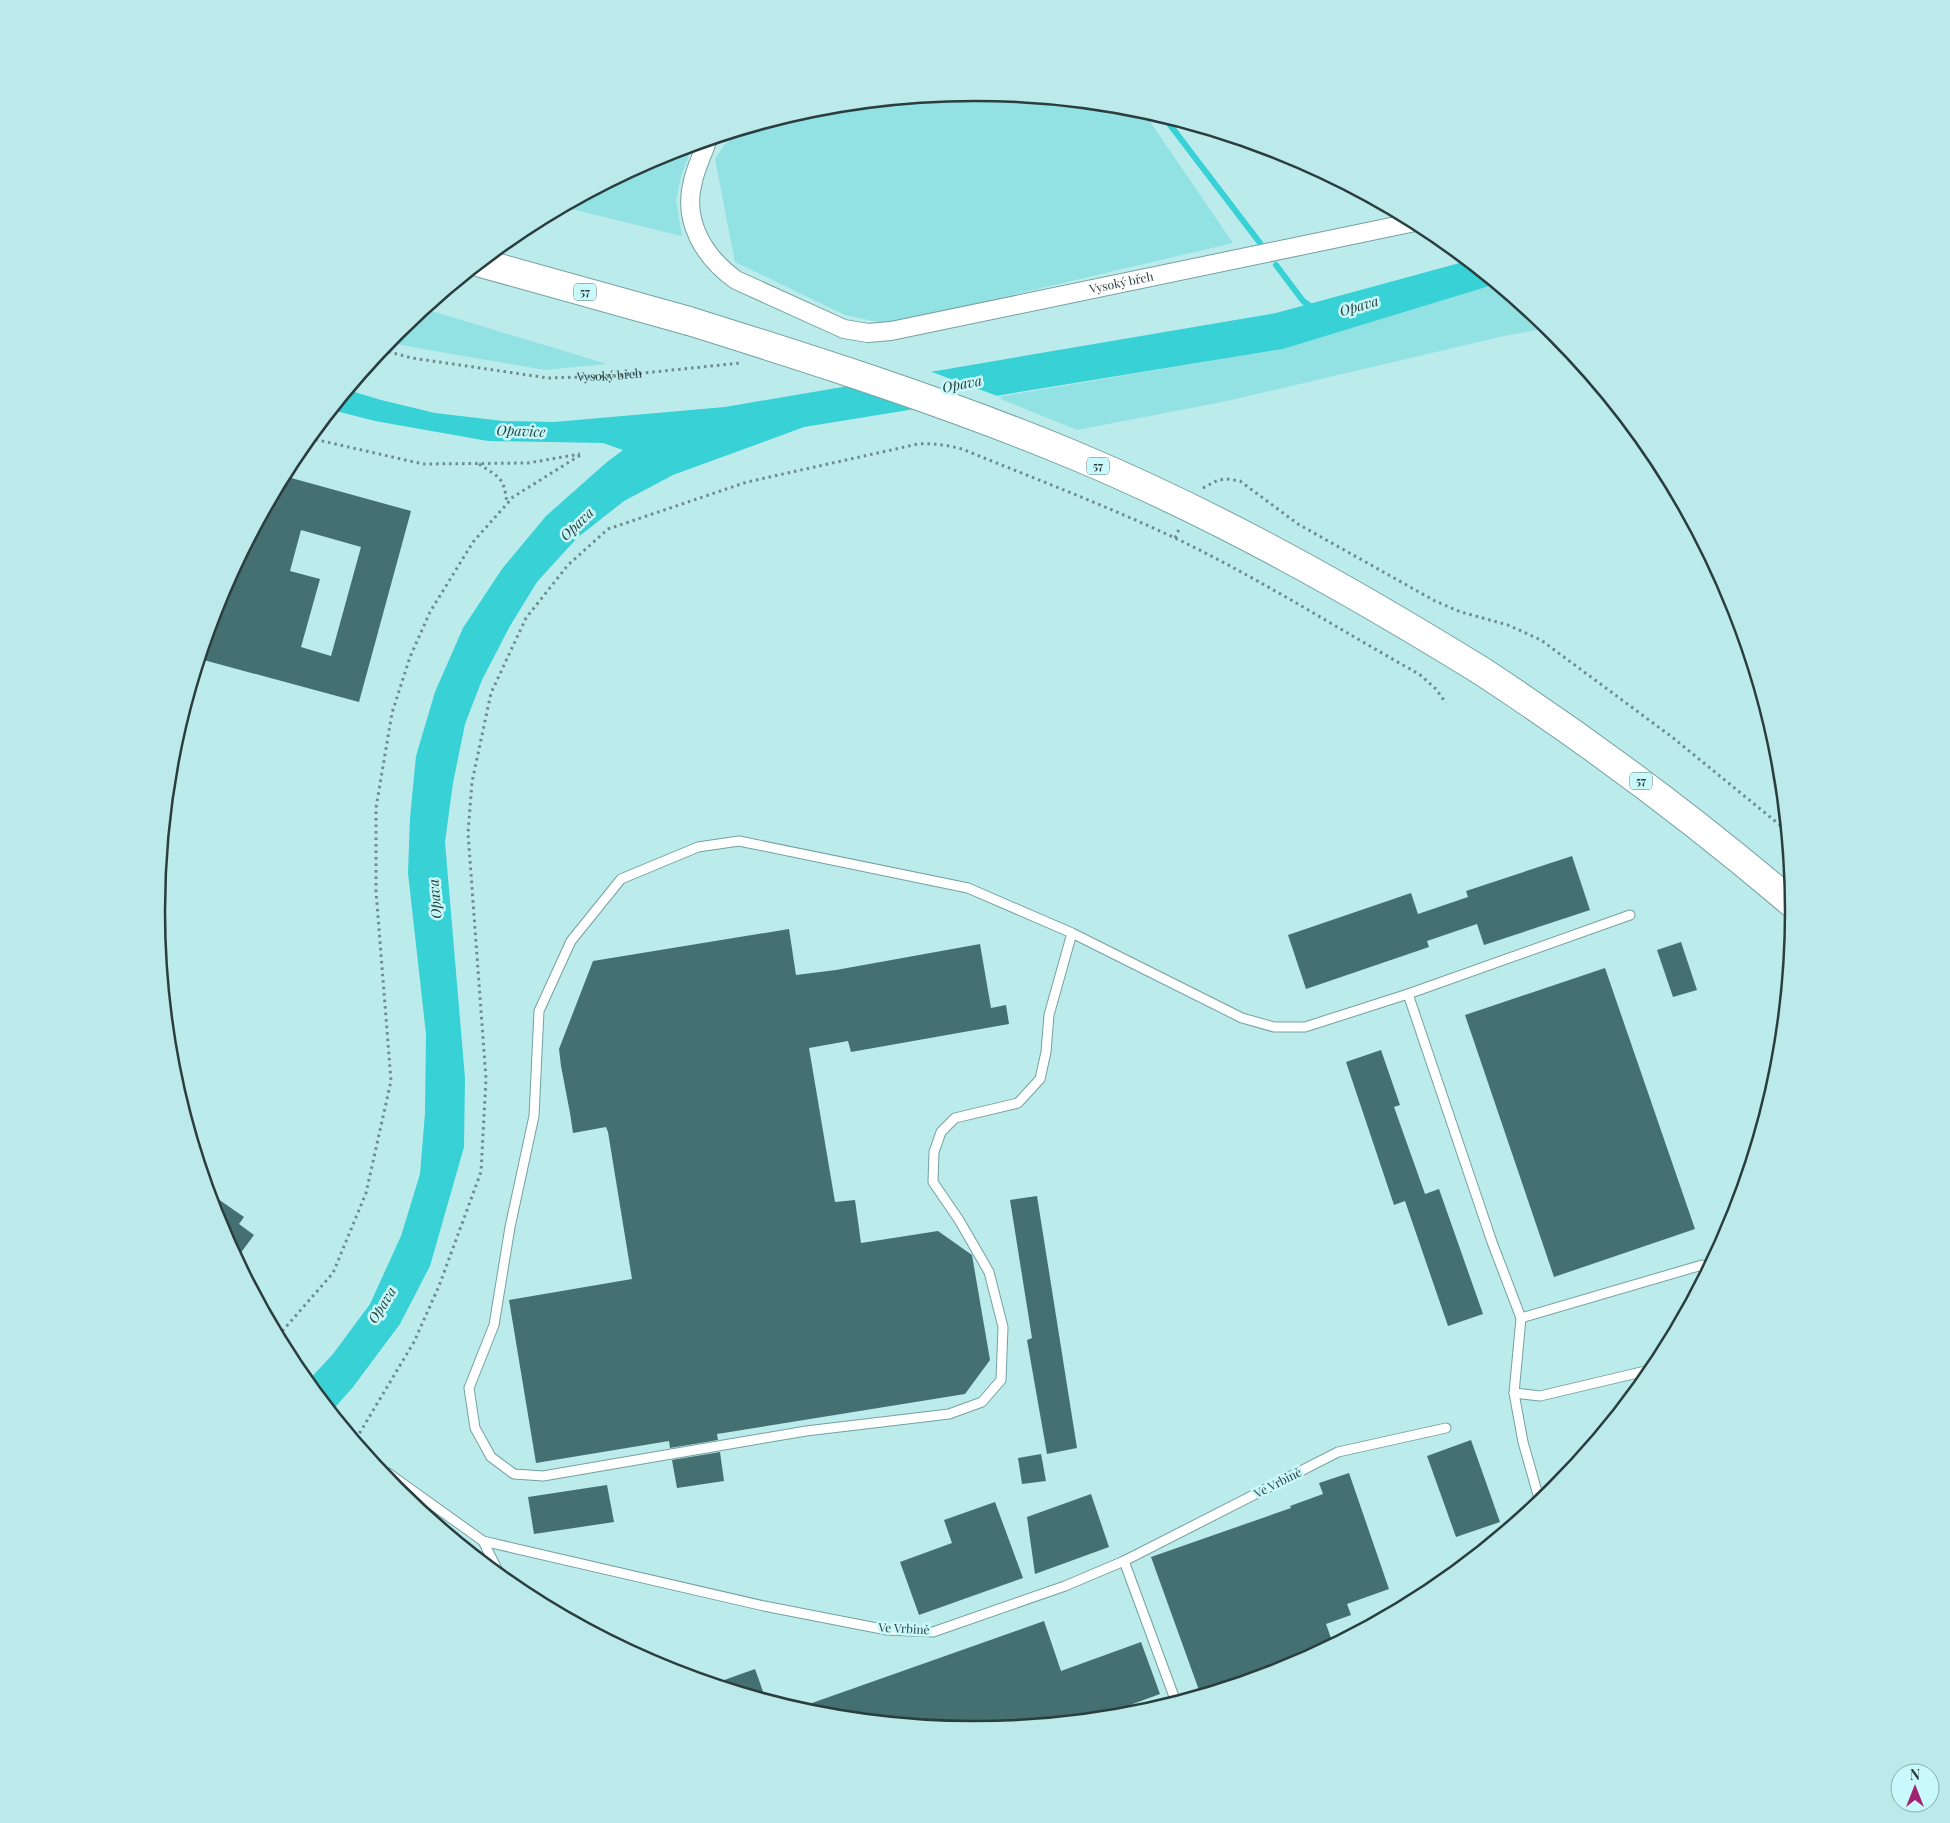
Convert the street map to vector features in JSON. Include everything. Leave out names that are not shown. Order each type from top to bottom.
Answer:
[{"type":"main road","name":"57","points":[[487,265],[689,322],[910,392],[1000,425],[1105,469],[1206,515],[1291,559],[1398,619],[1480,670],[1619,765],[1691,819],[1785,897]]},
{"type":"street","name":"Vysoký břeh","points":[[705,148],[692,183],[690,199],[694,228],[707,254],[722,270],[736,280],[827,322],[844,329],[862,332],[891,331],[1403,224]]},
{"type":"lane","points":[[1072,933],[1049,1015],[1046,1052],[1040,1079],[1018,1103],[955,1118],[941,1132],[934,1152],[933,1182],[960,1220],[989,1272],[1003,1327],[1002,1380],[982,1402],[949,1414],[806,1430],[543,1476],[514,1474],[490,1457],[476,1428],[469,1388],[494,1325],[510,1227],[534,1116],[539,1010],[571,941],[621,879],[698,847],[739,841],[968,888],[1072,933],[1242,1018],[1274,1028],[1305,1027],[1408,994],[1630,915]]},
{"type":"lane","points":[[1408,994],[1492,1242],[1521,1318],[1514,1393],[1523,1442],[1538,1494]]},
{"type":"lane","points":[[1521,1318],[1702,1265],[1703,1268]]},
{"type":"lane","points":[[1514,1393],[1540,1396],[1642,1372]]},
{"type":"lane","name":"Ve Vrbině","points":[[402,1484],[483,1541],[764,1606],[887,1630],[933,1632],[1057,1589],[1124,1561],[1338,1452],[1446,1428]]},
{"type":"lane","points":[[483,1541],[494,1562]]},
{"type":"lane","points":[[1124,1561],[1174,1697]]},
{"type":"path","name":"Vysoký břeh","points":[[390,352],[412,358],[548,378],[615,376],[744,362]]},
{"type":"path","points":[[282,1331],[333,1274],[366,1193],[391,1081],[376,891],[376,808],[392,713],[410,656],[430,612],[473,542],[513,497],[582,454],[528,463],[423,464],[316,440]]},
{"type":"path","points":[[359,1438],[359,1434],[414,1342],[439,1286],[481,1172],[486,1079],[468,833],[472,782],[491,693],[526,618],[568,566],[608,529],[747,482],[918,444],[950,445],[1110,509],[1175,538],[1249,575],[1419,674],[1436,689],[1446,703]]},
{"type":"path","points":[[478,463],[502,479],[507,504]]},
{"type":"path","points":[[1198,492],[1205,486],[1218,480],[1240,481],[1298,524],[1435,601],[1461,612],[1508,625],[1541,640],[1672,737],[1780,825]]},
{"type":"path","points":[[1175,538],[1182,522]]},
{"type":"shaded area","points":[[975,101],[1028,103],[1081,108],[1133,117],[1149,121],[1233,243],[888,324],[845,315],[735,262],[715,159],[725,144],[733,139],[765,129],[817,117],[869,108],[922,103]]},
{"type":"shaded area","points":[[690,154],[681,176],[676,201],[682,236],[572,209],[617,185]]},
{"type":"shaded area","points":[[1489,286],[1538,330],[1504,336],[1227,401],[1077,430],[996,397],[1283,349]]},
{"type":"shaded area","points":[[432,311],[607,364],[545,370],[397,344]]},
{"type":"water","points":[[1460,263],[1489,286],[1283,349],[804,427],[673,475],[624,501],[577,538],[537,582],[510,626],[482,680],[465,724],[453,783],[445,842],[465,1078],[464,1147],[430,1266],[400,1324],[353,1387],[335,1408],[312,1377],[333,1354],[370,1304],[401,1236],[420,1174],[425,1113],[426,1034],[408,873],[410,818],[416,756],[435,692],[463,628],[502,569],[546,516],[623,450],[603,443],[488,441],[375,421],[337,411],[354,392],[435,413],[503,421],[554,422],[725,407],[1276,313]]},
{"type":"pier","points":[[929,371],[1003,398],[918,411],[842,385]]},
{"type":"building","points":[[291,478],[411,511],[359,702],[205,660],[226,601],[248,553]],"holes":[[[301,530],[361,547],[331,656],[301,647],[320,579],[290,571]]]},
{"type":"building","points":[[1572,856],[1590,910],[1484,945],[1477,924],[1427,941],[1429,947],[1306,989],[1288,935],[1411,893],[1418,914],[1468,897],[1466,891]]},
{"type":"building","points":[[789,929],[796,975],[836,970],[980,944],[991,1008],[1006,1005],[1009,1024],[851,1052],[848,1041],[809,1048],[835,1202],[855,1200],[861,1243],[938,1231],[972,1255],[990,1360],[965,1394],[717,1434],[718,1440],[670,1448],[669,1441],[536,1463],[509,1300],[632,1279],[608,1132],[606,1127],[573,1133],[561,1066],[559,1049],[593,961]]},
{"type":"building","points":[[1681,942],[1697,990],[1673,997],[1657,950]]},
{"type":"building","points":[[1605,968],[1695,1229],[1554,1277],[1465,1015]]},
{"type":"building","points":[[1381,1050],[1400,1105],[1394,1107],[1425,1194],[1439,1189],[1483,1314],[1448,1326],[1405,1201],[1394,1205],[1346,1062]]},
{"type":"building","points":[[1037,1196],[1077,1448],[1047,1454],[1027,1340],[1032,1338],[1010,1200]]},
{"type":"building","points":[[218,1199],[244,1217],[239,1224],[254,1235],[240,1253]]},
{"type":"building","points":[[1471,1440],[1500,1522],[1456,1537],[1427,1456]]},
{"type":"building","points":[[720,1452],[724,1481],[677,1488],[672,1460]]},
{"type":"building","points":[[1041,1454],[1046,1481],[1022,1484],[1018,1458]]},
{"type":"building","points":[[1349,1473],[1389,1589],[1347,1604],[1351,1615],[1326,1624],[1331,1638],[1268,1667],[1199,1690],[1151,1557],[1291,1508],[1290,1506],[1323,1494],[1319,1483]]},
{"type":"building","points":[[607,1485],[614,1522],[534,1534],[528,1497]]},
{"type":"building","points":[[1091,1494],[1109,1547],[1035,1574],[1027,1517]]},
{"type":"building","points":[[995,1502],[1023,1578],[919,1615],[900,1562],[952,1543],[944,1520]]},
{"type":"building","points":[[1044,1621],[1061,1671],[1141,1642],[1160,1694],[1122,1708],[1081,1715],[975,1722],[869,1715],[809,1704]]},
{"type":"building","points":[[755,1669],[764,1694],[722,1681]]},
{"type":"waterway","points":[[1171,126],[1260,243]]},
{"type":"waterway","points":[[1276,265],[1303,301],[1314,309]]},
{"type":"water label","name":"Opava","points":[[1359,306]]},
{"type":"water label","name":"Opava","points":[[962,384]]},
{"type":"water label","name":"Opavice","points":[[521,431]]},
{"type":"water label","name":"Opava","points":[[577,524]]},
{"type":"water label","name":"Opava","points":[[435,899]]},
{"type":"water label","name":"Opava","points":[[382,1305]]}]
